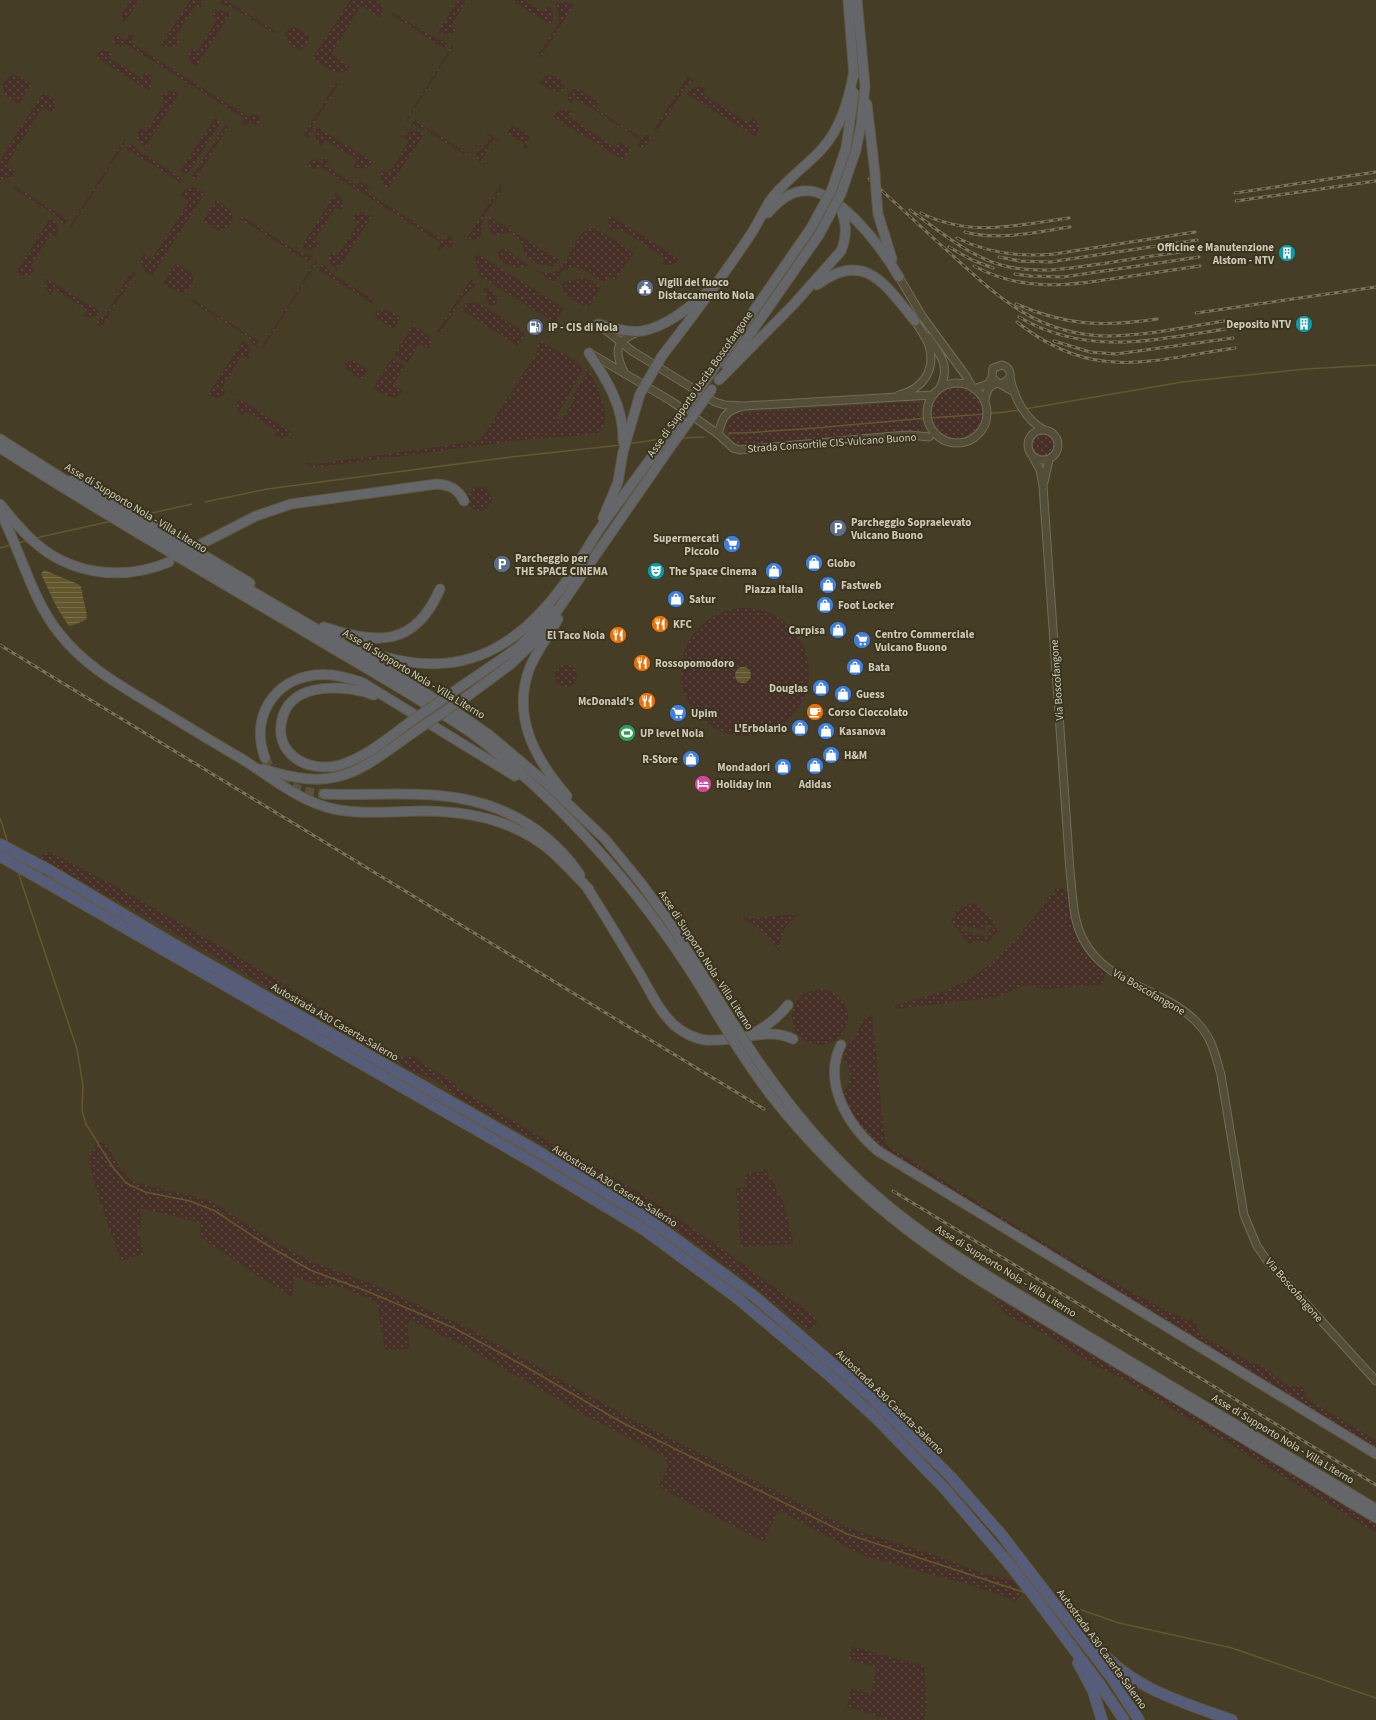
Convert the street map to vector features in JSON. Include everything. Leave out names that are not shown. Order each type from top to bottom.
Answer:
[{"type":"highway","name":"Asse di Supporto Uscita Boscofangone","points":[[562,586],[594,537],[657,450],[810,228],[832,189],[846,148],[854,98],[854,71],[848,0]]},
{"type":"highway","name":"Asse di Supporto Uscita Boscofangone","points":[[571,591],[819,235],[841,194],[856,150],[861,126],[865,86],[858,0]]},
{"type":"highway","points":[[594,537],[618,482],[626,435],[640,394],[662,356],[718,282],[752,232],[770,202],[782,186],[821,150],[829,140],[847,103],[854,71]]},
{"type":"highway","points":[[865,86],[881,224],[899,277]]},
{"type":"highway","points":[[752,232],[775,205],[785,196],[797,192],[809,191],[820,194],[832,198],[873,238],[886,254],[899,277]]},
{"type":"highway","points":[[719,380],[793,305],[841,251],[845,240],[846,224],[839,204]]},
{"type":"highway","points":[[793,305],[829,275],[839,272],[860,271],[873,275],[881,281],[897,297],[915,321]]},
{"type":"highway","points":[[598,324],[617,329],[642,331],[673,319],[718,282]]},
{"type":"highway","points":[[590,352],[611,388],[626,435]]},
{"type":"highway","name":"Asse di Supporto Nola - Villa Literno","points":[[0,439],[102,504],[433,698],[488,734],[544,781],[605,839],[641,883],[668,920],[710,994]]},
{"type":"highway","name":"Asse di Supporto Nola - Villa Literno","points":[[0,448],[90,506],[456,722],[501,757],[556,807],[597,850],[656,922],[692,972],[710,994],[777,1088],[811,1130],[872,1192],[920,1231],[972,1266],[1004,1291],[1376,1518]]},
{"type":"highway","points":[[52,473],[86,486],[115,502],[364,650],[378,656]]},
{"type":"highway","points":[[201,544],[240,523],[267,511],[311,500],[437,484],[452,486],[461,494],[464,501]]},
{"type":"highway","points":[[0,504],[21,529],[39,546],[67,562],[91,571],[124,573],[146,570],[169,562]]},
{"type":"highway","points":[[0,512],[48,618],[67,644],[80,657],[108,678],[294,792],[317,804],[331,809],[363,813],[451,812],[495,821],[509,826],[538,841],[552,852],[589,889]]},
{"type":"highway","points":[[331,638],[378,656],[401,662],[435,664],[465,660],[479,656],[505,644],[542,610],[562,586]]},
{"type":"highway","points":[[387,699],[352,688],[325,688],[313,690],[291,703],[283,716],[282,736],[284,744],[289,753],[296,759],[311,766],[327,768],[352,760],[508,655],[530,636],[554,603],[562,586]]},
{"type":"highway","points":[[324,626],[340,632],[365,638],[390,637],[401,634],[420,622],[434,604],[440,589]]},
{"type":"highway","points":[[252,766],[282,775],[319,780],[334,778],[360,770],[500,673],[530,648],[540,637],[571,591]]},
{"type":"highway","points":[[571,591],[565,606],[531,665],[526,679],[522,706],[524,721],[535,750],[547,770],[559,787],[605,839]]},
{"type":"highway","points":[[265,758],[260,735],[260,725],[265,709],[278,692],[294,681],[316,675],[349,678],[363,683],[387,699],[494,762],[556,807]]},
{"type":"highway","points":[[324,794],[453,796],[486,804],[516,817],[546,838],[574,866],[658,1005],[674,1025],[684,1032],[704,1040],[726,1040],[751,1035],[784,1035],[793,1039]]},
{"type":"highway","name":"Autostrada A30 Caserta-Salerno","points":[[0,844],[49,870],[168,941],[539,1152],[647,1218],[754,1296],[870,1396],[950,1476],[1045,1586],[1074,1623],[1139,1720]]},
{"type":"highway","name":"Autostrada A30 Caserta-Salerno","points":[[0,856],[534,1163],[643,1229],[761,1316],[876,1418],[940,1484],[1010,1565],[1065,1636],[1124,1720]]},
{"type":"highway","points":[[751,1035],[772,1023],[779,1017],[788,1005]]},
{"type":"highway","points":[[841,1044],[836,1054],[834,1068],[840,1100],[856,1129],[878,1151],[1376,1454]]},
{"type":"highway","name":"Asse di Supporto Nola - Villa Literno","points":[[1004,1291],[1376,1509]]},
{"type":"highway","points":[[1074,1623],[1098,1650],[1117,1668],[1136,1682],[1163,1695],[1232,1720]]},
{"type":"highway","points":[[1065,1636],[1093,1691],[1102,1720]]},
{"type":"street","points":[[899,277],[922,316],[986,405]]},
{"type":"street","points":[[915,321],[939,352],[944,361],[945,378],[940,388],[932,395],[926,414],[934,433],[942,439],[958,443],[968,441],[975,436],[982,429],[986,419],[986,392],[990,386],[1007,382],[1010,377]]},
{"type":"street","points":[[890,397],[909,392],[921,385],[928,374],[931,360],[929,345],[915,321]]},
{"type":"street","points":[[598,324],[632,351],[714,402],[725,405],[744,406],[890,397],[903,398],[932,395]]},
{"type":"street","points":[[626,375],[618,357],[620,342],[628,336],[642,331]]},
{"type":"street","name":"Strada Consortile CIS-Vulcano Buono","points":[[590,352],[671,401],[718,434],[733,448],[740,450],[894,436],[910,435],[929,437]]},
{"type":"street","name":"Via Boscofangone","points":[[1016,395],[999,384],[992,377],[993,368],[1002,365],[1010,370],[1010,377],[1016,395],[1027,416],[1033,423],[1052,433],[1058,442],[1057,452],[1049,460],[1043,486]]},
{"type":"street","points":[[940,388],[955,383],[973,388],[988,384],[992,377]]},
{"type":"street","points":[[718,434],[720,424],[728,412],[744,406]]},
{"type":"street","name":"Via Boscofangone","points":[[1027,416],[1030,428],[1028,450],[1040,470],[1043,486],[1069,856],[1072,893],[1077,926],[1083,940],[1092,954],[1104,965],[1115,974],[1178,1007],[1196,1021],[1208,1037],[1215,1052],[1221,1075],[1244,1215],[1257,1246],[1268,1262],[1376,1381]]},
{"type":"street","points":[[1029,439],[1036,431],[1044,430]]},
{"type":"street","points":[[1033,458],[1041,461],[1049,460]]},
{"type":"shaded area","points":[[130,0],[139,0],[125,22],[122,20],[121,15]]},
{"type":"shaded area","points":[[190,0],[203,0],[201,9],[195,6],[175,38],[180,42],[176,46],[171,47],[161,45]]},
{"type":"shaded area","points":[[221,0],[226,0],[277,32],[273,33],[232,7],[220,4]]},
{"type":"shaded area","points":[[350,0],[376,0],[382,5],[383,11],[381,18],[361,6],[331,54],[350,67],[346,71],[337,72],[326,68],[313,58]]},
{"type":"shaded area","points":[[458,0],[467,0],[451,26],[457,30],[452,34],[444,35],[437,33]]},
{"type":"shaded area","points":[[511,0],[524,0],[543,12],[548,6],[552,10],[553,15],[551,25]]},
{"type":"shaded area","points":[[565,2],[574,4],[540,59],[539,54],[558,24],[559,15],[555,4]]},
{"type":"shaded area","points":[[221,10],[231,13],[196,67],[189,59],[191,48],[197,52],[217,19],[211,15],[216,11]]},
{"type":"shaded area","points":[[392,12],[435,38],[445,41],[447,44],[444,48],[390,14]]},
{"type":"shaded area","points":[[295,27],[310,37],[302,51],[287,41],[286,38],[286,30]]},
{"type":"shaded area","points":[[130,34],[134,36],[130,42],[249,117],[253,114],[257,114],[260,117],[260,122],[256,126],[249,121],[245,127],[241,125],[245,119],[124,43],[120,46],[114,44],[113,39],[116,35],[126,40]]},
{"type":"shaded area","points":[[452,45],[454,46],[407,122],[405,122]]},
{"type":"shaded area","points":[[102,50],[113,52],[109,57],[141,78],[145,72],[151,81],[149,91],[94,56]]},
{"type":"shaded area","points":[[13,75],[19,76],[32,84],[19,104],[5,96],[3,84],[6,79]]},
{"type":"shaded area","points":[[551,75],[561,79],[564,86],[563,91],[554,92],[539,83],[545,76]]},
{"type":"shaded area","points":[[688,76],[694,81],[685,88],[658,130],[653,131]]},
{"type":"shaded area","points":[[338,80],[338,85],[313,125],[309,138],[303,135]]},
{"type":"shaded area","points":[[701,86],[706,88],[703,94],[749,123],[753,117],[759,127],[756,137],[687,94],[692,88]]},
{"type":"shaded area","points":[[574,89],[580,90],[600,103],[596,109],[643,139],[647,133],[651,139],[649,144],[643,148],[637,146],[641,140],[575,98],[571,104],[568,100],[568,94]]},
{"type":"shaded area","points":[[44,91],[54,99],[55,106],[53,113],[43,107],[6,166],[15,172],[10,178],[0,180],[0,160]]},
{"type":"shaded area","points":[[168,91],[174,91],[179,94],[145,148],[138,140],[140,128],[146,132],[165,101],[160,97]]},
{"type":"shaded area","points":[[567,109],[572,111],[569,117],[615,147],[619,141],[630,148],[631,149],[623,160],[553,117],[558,111]]},
{"type":"shaded area","points":[[215,117],[219,121],[219,125],[190,171],[185,173],[180,171]]},
{"type":"shaded area","points":[[414,120],[469,154],[465,155],[424,129],[411,126]]},
{"type":"shaded area","points":[[226,124],[229,126],[195,180],[192,179],[192,176]]},
{"type":"shaded area","points":[[512,125],[529,135],[530,140],[528,139],[525,144],[528,146],[526,149],[522,147],[523,143],[507,133]]},
{"type":"shaded area","points":[[317,127],[373,162],[362,169],[356,168],[353,167],[357,160],[325,140],[321,147],[317,142],[316,137]]},
{"type":"shaded area","points":[[410,131],[417,131],[424,134],[388,189],[381,181],[382,170],[389,174],[409,141],[403,137]]},
{"type":"shaded area","points":[[488,133],[499,140],[498,142],[494,139],[481,161],[485,163],[482,165],[477,160],[477,153],[479,148],[483,150],[491,137],[487,135]]},
{"type":"shaded area","points":[[125,139],[127,140],[71,228],[69,228]]},
{"type":"shaded area","points":[[131,143],[139,151],[181,178],[181,183],[127,149]]},
{"type":"shaded area","points":[[326,157],[329,160],[325,165],[356,185],[359,181],[370,187],[367,192],[444,241],[448,235],[452,238],[453,245],[450,249],[445,245],[440,251],[437,249],[441,243],[319,166],[313,170],[309,167],[309,162],[314,158],[322,163]]},
{"type":"shaded area","points":[[501,184],[502,189],[483,218],[481,235],[474,240],[467,238]]},
{"type":"shaded area","points":[[13,185],[68,219],[65,224],[63,225],[57,216],[15,190]]},
{"type":"shaded area","points":[[193,187],[205,193],[152,276],[142,267],[141,257],[143,253],[152,259],[189,201],[180,195],[185,190]]},
{"type":"shaded area","points":[[335,193],[342,199],[343,204],[341,211],[335,208],[315,240],[320,245],[311,250],[301,248]]},
{"type":"shaded area","points":[[216,200],[228,208],[232,215],[231,223],[228,228],[218,231],[203,221]]},
{"type":"shaded area","points":[[362,212],[372,216],[337,271],[329,262],[331,252],[338,255],[358,223],[352,218],[354,215]]},
{"type":"shaded area","points":[[610,215],[679,259],[672,265],[661,264],[665,258],[618,228],[614,233],[610,229],[609,225]]},
{"type":"shaded area","points":[[242,217],[300,253],[312,256],[309,262],[240,219]]},
{"type":"shaded area","points":[[490,217],[559,260],[552,266],[542,265],[535,262],[524,252],[522,244],[517,237],[507,233],[495,236],[491,232],[489,228]]},
{"type":"shaded area","points":[[50,218],[57,226],[58,231],[56,237],[51,234],[30,267],[35,270],[31,274],[26,276],[16,273]]},
{"type":"shaded area","points":[[593,228],[598,229],[634,253],[615,281],[608,277],[604,283],[585,270],[574,267],[564,270],[554,282],[529,266],[513,268],[497,256],[499,250],[505,249],[536,270],[551,273],[558,270],[564,263],[579,237],[585,231]]},
{"type":"shaded area","points":[[479,255],[564,308],[555,323],[479,276],[475,257]]},
{"type":"shaded area","points":[[316,260],[318,261],[262,350],[260,350]]},
{"type":"shaded area","points":[[176,263],[191,272],[194,282],[187,290],[183,292],[176,291],[163,284]]},
{"type":"shaded area","points":[[323,264],[331,273],[372,299],[374,305],[319,270]]},
{"type":"shaded area","points":[[133,272],[136,273],[101,327],[96,322],[106,314],[130,274]]},
{"type":"shaded area","points":[[584,277],[601,287],[590,306],[586,307],[567,295],[564,291],[562,283]]},
{"type":"shaded area","points":[[46,278],[100,312],[93,317],[83,316],[87,310],[54,289],[50,295],[45,287]]},
{"type":"shaded area","points":[[471,279],[475,283],[474,287],[465,294],[441,332],[436,333]]},
{"type":"shaded area","points":[[484,288],[487,288],[499,297],[496,305],[493,306],[487,302]]},
{"type":"shaded area","points":[[190,298],[259,341],[256,346],[254,346],[247,336],[191,301]]},
{"type":"shaded area","points":[[473,302],[480,304],[526,333],[518,346],[461,310],[467,303]]},
{"type":"shaded area","points":[[385,309],[401,317],[394,329],[375,317],[376,311]]},
{"type":"shaded area","points":[[413,325],[427,334],[430,338],[431,345],[429,350],[419,344],[408,363],[394,355]]},
{"type":"shaded area","points":[[243,340],[249,348],[250,354],[248,359],[242,355],[222,388],[227,392],[223,396],[218,397],[208,395]]},
{"type":"shaded area","points":[[542,341],[580,364],[583,370],[555,418],[561,421],[574,400],[572,398],[573,395],[586,374],[586,367],[593,378],[604,409],[605,424],[597,434],[521,440],[320,467],[311,467],[303,462],[316,464],[477,441],[484,435],[536,354],[539,342]]},
{"type":"shaded area","points":[[392,358],[405,366],[393,385],[403,391],[396,397],[388,397],[373,388]]},
{"type":"shaded area","points":[[353,360],[368,370],[361,380],[346,369],[345,363]]},
{"type":"shaded area","points":[[957,388],[966,390],[977,399],[982,413],[980,422],[971,433],[957,438],[948,436],[937,427],[932,413],[934,404],[943,393]]},
{"type":"shaded area","points":[[238,398],[293,433],[283,438],[274,436],[277,431],[246,411],[242,416],[237,408]]},
{"type":"shaded area","points":[[915,402],[920,404],[919,413],[922,428],[920,431],[743,444],[732,441],[726,426],[730,418],[737,414]]},
{"type":"shaded area","points":[[1043,434],[1051,437],[1054,445],[1051,453],[1043,456],[1035,453],[1032,445],[1035,437]]},
{"type":"shaded area","points":[[480,487],[488,491],[492,499],[488,507],[480,511],[472,507],[468,499],[472,491]]},
{"type":"shaded area","points":[[44,570],[78,584],[81,587],[87,616],[86,620],[71,626],[68,625],[56,606],[41,574]]},
{"type":"shaded area","points":[[745,608],[769,613],[790,627],[804,648],[809,672],[804,696],[790,717],[769,731],[745,736],[721,731],[700,717],[686,696],[681,672],[686,648],[700,627],[721,613]]},
{"type":"shaded area","points":[[566,665],[574,668],[577,676],[574,684],[566,687],[558,684],[555,676],[558,668]]},
{"type":"shaded area","points":[[743,667],[750,672],[751,675],[746,682],[743,683],[736,678],[735,675],[740,668]]},
{"type":"shaded area","points":[[46,852],[50,852],[94,874],[222,947],[356,1028],[400,1057],[414,1056],[422,1063],[456,1084],[458,1088],[644,1195],[720,1247],[815,1317],[817,1321],[816,1326],[813,1325],[809,1331],[743,1278],[698,1245],[607,1183],[542,1144],[453,1094],[446,1087],[430,1077],[420,1075],[164,927],[39,858]]},
{"type":"shaded area","points":[[1058,888],[1065,889],[1068,893],[1075,929],[1083,947],[1094,962],[1106,972],[1101,985],[1043,989],[1026,985],[992,998],[895,1009],[894,1006],[933,995],[955,986],[971,978],[985,968],[1011,944]]},
{"type":"shaded area","points":[[970,903],[972,905],[975,903],[996,923],[994,926],[998,931],[987,943],[985,941],[982,943],[979,939],[969,945],[950,920],[957,915],[955,912],[961,908],[963,909]],"holes":[[[986,924],[990,926],[988,937],[960,930],[961,925],[984,930]]]},
{"type":"shaded area","points":[[800,914],[787,925],[784,930],[779,951],[762,931],[739,916],[754,918]]},
{"type":"shaded area","points":[[814,989],[826,989],[836,993],[844,1001],[848,1011],[848,1023],[844,1033],[836,1041],[826,1045],[814,1045],[804,1041],[796,1033],[792,1023],[792,1011],[796,1001],[804,993]]},
{"type":"shaded area","points":[[872,1014],[885,1144],[1071,1259],[1148,1301],[1187,1320],[1192,1319],[1201,1335],[1254,1364],[1260,1364],[1288,1386],[1301,1386],[1304,1389],[1306,1398],[1376,1440],[1376,1450],[895,1158],[877,1144],[857,1122],[842,1093],[848,1086],[850,1074],[846,1062],[839,1058],[842,1052],[857,1035],[862,1021]]},
{"type":"shaded area","points":[[100,1142],[107,1144],[121,1170],[132,1181],[193,1196],[214,1203],[272,1240],[314,1263],[368,1282],[474,1331],[630,1418],[852,1529],[932,1554],[985,1574],[1013,1581],[1022,1593],[1014,1604],[1012,1599],[970,1585],[864,1556],[778,1510],[764,1542],[662,1489],[659,1485],[668,1466],[666,1459],[660,1454],[571,1408],[460,1344],[410,1320],[408,1325],[409,1347],[407,1349],[385,1350],[377,1302],[330,1283],[326,1288],[295,1277],[292,1297],[200,1237],[201,1223],[140,1208],[142,1227],[138,1228],[138,1232],[144,1254],[121,1261],[92,1174],[90,1154]]},
{"type":"shaded area","points":[[766,1168],[784,1204],[794,1244],[741,1247],[736,1188],[746,1187],[745,1174],[758,1172]]},
{"type":"shaded area","points":[[992,1296],[1347,1506],[1376,1524],[1376,1533],[1123,1379],[1088,1362],[1052,1338],[1005,1314]]},
{"type":"shaded area","points":[[851,1646],[924,1666],[927,1705],[924,1720],[890,1720],[847,1707],[851,1689],[871,1694],[876,1670],[874,1667],[849,1659]]},
{"type":"waterway","points":[[1025,409],[1182,382],[1305,369],[1376,365]]},
{"type":"waterway","points":[[729,433],[795,430],[990,414],[1019,410]]},
{"type":"waterway","points":[[682,438],[704,437]]},
{"type":"waterway","points":[[628,444],[660,439]]},
{"type":"waterway","points":[[205,502],[267,489],[511,457],[621,445]]},
{"type":"waterway","points":[[143,515],[192,504]]},
{"type":"waterway","points":[[36,538],[112,521]]},
{"type":"waterway","points":[[18,543],[28,540]]},
{"type":"waterway","points":[[0,548],[11,545]]},
{"type":"waterway","points":[[0,818],[8,843]]},
{"type":"waterway","points":[[18,872],[77,1049],[83,1085],[82,1111],[86,1124],[112,1166],[126,1183],[145,1192],[190,1201],[215,1211],[262,1242],[310,1270],[364,1290],[454,1328],[521,1364],[621,1422],[847,1534],[1026,1593]]},
{"type":"waterway","points":[[1059,1602],[1119,1623],[1232,1648],[1376,1698]]},
{"type":"tunnel","points":[[265,758],[275,774],[288,785],[305,791],[324,794]]},
{"type":"railway","points":[[1235,193],[1376,172]]},
{"type":"railway","points":[[869,179],[986,286],[1021,311],[1060,329],[1082,334],[1122,336],[1153,333],[1230,320]]},
{"type":"railway","points":[[1236,201],[1376,181]]},
{"type":"railway","points":[[910,210],[942,234],[976,255],[1001,265],[1027,270],[1054,270],[1198,249]]},
{"type":"railway","points":[[921,213],[939,221],[958,225],[994,228],[1069,218]]},
{"type":"railway","points":[[965,232],[978,235],[1004,236],[1070,227]]},
{"type":"railway","points":[[957,238],[980,247],[1004,253],[1042,255],[1195,232]]},
{"type":"railway","points":[[999,257],[1020,261],[1050,262],[1197,240]]},
{"type":"railway","points":[[949,247],[972,260],[993,268]]},
{"type":"railway","points":[[1015,274],[1063,277],[1199,257]]},
{"type":"railway","points":[[974,266],[1010,280],[1045,285],[1063,285],[1099,281],[1200,266]]},
{"type":"railway","points":[[1196,313],[1376,287]]},
{"type":"railway","points":[[1016,304],[1052,317],[1085,323],[1102,324],[1138,322],[1157,319]]},
{"type":"railway","points":[[1019,317],[1045,330],[1071,338],[1097,341],[1124,342],[1150,340],[1232,328]]},
{"type":"railway","points":[[1017,322],[1044,341],[1070,353],[1096,360],[1121,362],[1147,361],[1235,348]]},
{"type":"railway","points":[[1054,341],[1090,352],[1116,354],[1233,338]]},
{"type":"railway","points":[[0,645],[764,1109]]},
{"type":"railway","points":[[893,1191],[1376,1485]]},
{"type":"place","name":"Officine e Manutenzione Alstom - NTV","points":[[1287,253]]},
{"type":"place","name":"Vigili del fuoco Distaccamento Nola","points":[[645,288]]},
{"type":"place","name":"Deposito NTV","points":[[1304,324]]},
{"type":"place","name":"IP - CIS di Nola","points":[[535,327]]},
{"type":"place","name":"Parcheggio Sopraelevato Vulcano Buono","points":[[838,528]]},
{"type":"place","name":"Supermercati Piccolo","points":[[732,544]]},
{"type":"place","name":"Globo","points":[[814,563]]},
{"type":"place","name":"Parcheggio per THE SPACE CINEMA","points":[[502,564]]},
{"type":"place","name":"The Space Cinema","points":[[656,571]]},
{"type":"place","name":"Piazza Italia","points":[[774,571]]},
{"type":"place","name":"Fastweb","points":[[828,585]]},
{"type":"place","name":"Satur","points":[[676,599]]},
{"type":"place","name":"Foot Locker","points":[[825,605]]},
{"type":"place","name":"KFC","points":[[660,624]]},
{"type":"place","name":"Carpisa","points":[[838,630]]},
{"type":"place","name":"El Taco Nola","points":[[618,635]]},
{"type":"place","name":"Centro Commerciale Vulcano Buono","points":[[862,640]]},
{"type":"place","name":"Rossopomodoro","points":[[642,663]]},
{"type":"place","name":"Bata","points":[[855,667]]},
{"type":"place","name":"Douglas","points":[[821,688]]},
{"type":"place","name":"Guess","points":[[843,694]]},
{"type":"place","name":"McDonald's","points":[[647,701]]},
{"type":"place","name":"Corso Cioccolato","points":[[815,712]]},
{"type":"place","name":"Upim","points":[[678,713]]},
{"type":"place","name":"L'Erbolario","points":[[800,728]]},
{"type":"place","name":"Kasanova","points":[[826,731]]},
{"type":"place","name":"UP level Nola","points":[[627,733]]},
{"type":"place","name":"H&M","points":[[831,755]]},
{"type":"place","name":"R-Store","points":[[691,759]]},
{"type":"place","name":"Adidas","points":[[815,766]]},
{"type":"place","name":"Mondadori","points":[[783,767]]},
{"type":"place","name":"Holiday Inn","points":[[703,784]]}]
